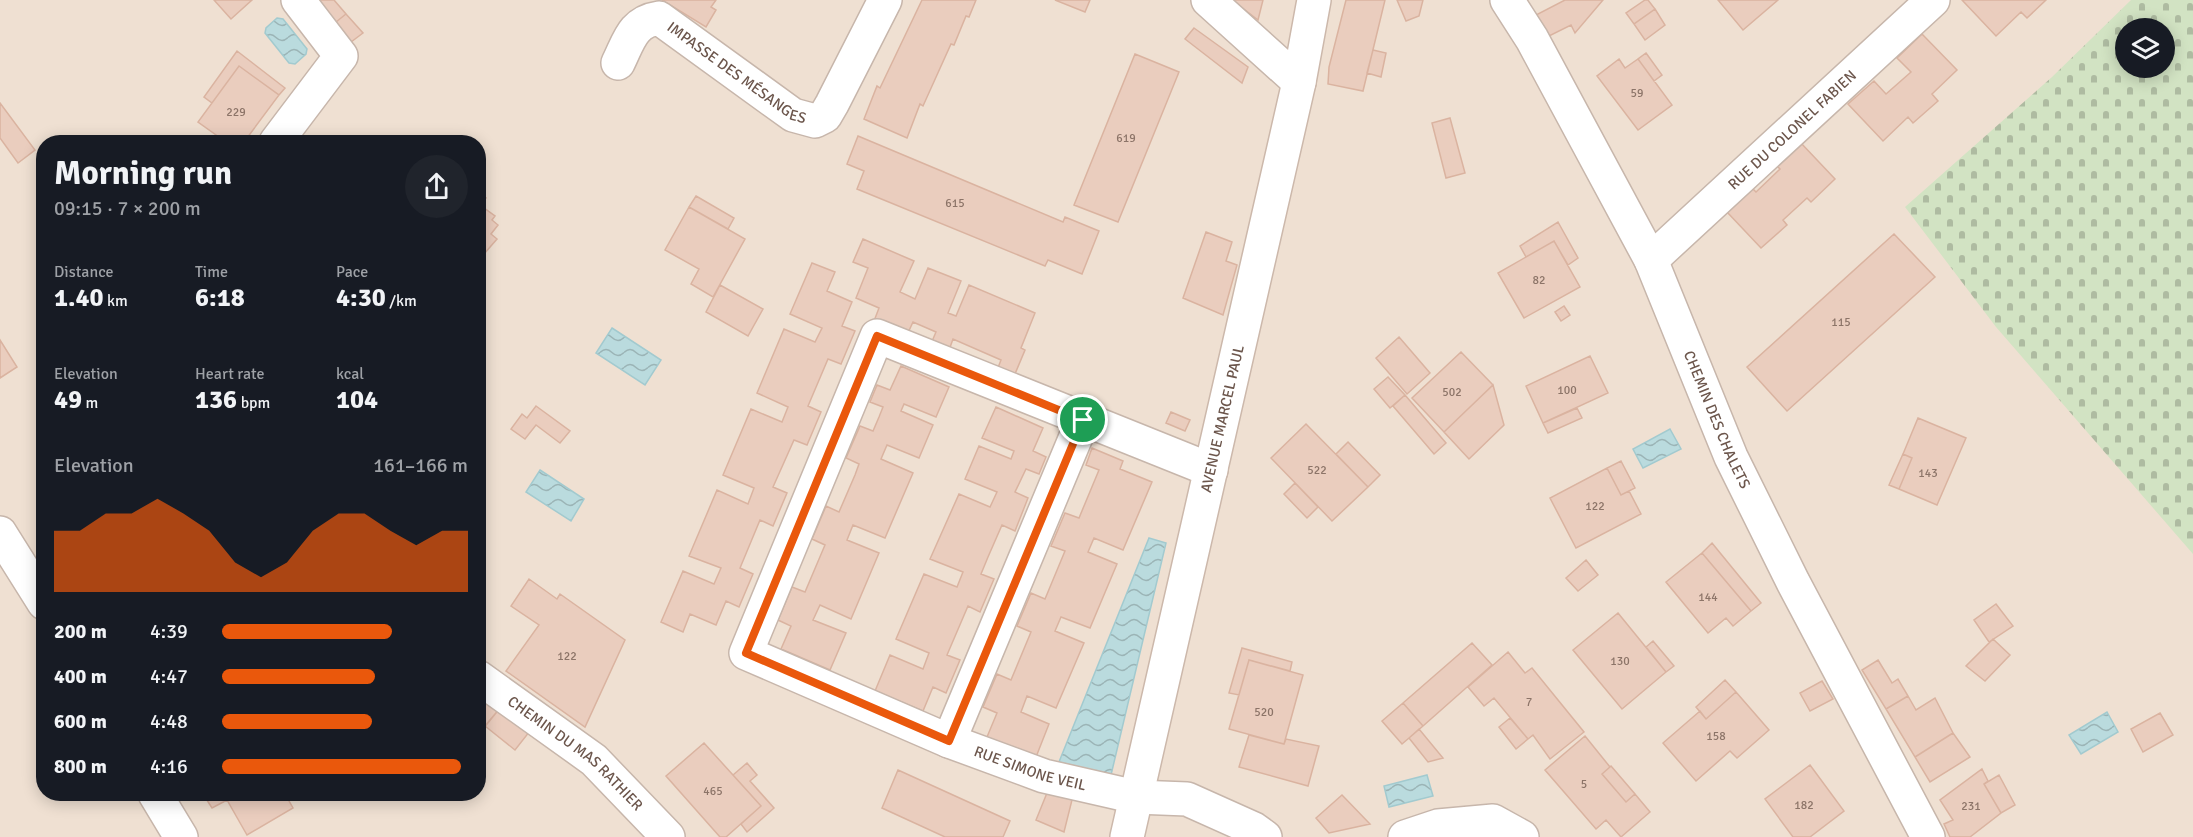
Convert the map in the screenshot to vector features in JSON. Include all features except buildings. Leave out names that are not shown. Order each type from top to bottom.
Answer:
[{"type":"street","points":[[281,135],[341,56],[298,0]]},
{"type":"street","name":"IMPASSE DES MÉSANGES","points":[[618,63],[633,32],[646,20],[659,18],[793,115],[815,121],[825,116],[832,104],[885,0]]},
{"type":"street","points":[[1208,0],[1299,82]]},
{"type":"street","name":"AVENUE MARCEL PAUL","points":[[1127,837],[1299,82],[1314,0]]},
{"type":"street","name":"CHEMIN DES CHALETS","points":[[1507,0],[1532,39],[1651,260],[1731,457],[1793,582],[1928,837]]},
{"type":"street","name":"RUE DU COLONEL FABIEN","points":[[1651,260],[1933,0]]},
{"type":"street","name":"RUE SIMONE VEIL","points":[[1210,470],[877,336],[746,653],[949,741],[1044,776],[1136,797],[1186,799],[1254,829],[1265,837]]},
{"type":"street","points":[[949,741],[1083,420]]},
{"type":"street","points":[[0,533],[36,590]]},
{"type":"street","name":"CHEMIN DU MAS RATHIER","points":[[486,683],[594,760],[668,837]]},
{"type":"street","points":[[160,801],[181,837]]},
{"type":"street","points":[[1405,837],[1438,826],[1493,821],[1522,837]]},
{"type":"shaded area","points":[[0,0],[2193,0],[2193,837],[0,837]]},
{"type":"green space","points":[[2131,0],[2193,0],[2193,554],[1996,327],[1905,207],[2052,77]]},
{"type":"water","points":[[277,18],[283,19],[307,49],[306,54],[295,64],[289,63],[265,33],[266,28]]},
{"type":"water","points":[[612,328],[661,360],[645,385],[596,353]]},
{"type":"water","points":[[1670,429],[1681,449],[1643,468],[1633,449]]},
{"type":"water","points":[[540,470],[584,499],[571,521],[526,492]]},
{"type":"water","points":[[1149,538],[1166,543],[1111,775],[1059,762]]},
{"type":"water","points":[[2107,712],[2118,732],[2081,754],[2069,735]]},
{"type":"water","points":[[1427,775],[1433,796],[1389,807],[1384,786]]},
{"type":"route","points":[[877,336],[1083,420],[949,741],[746,653],[877,336]]}]
